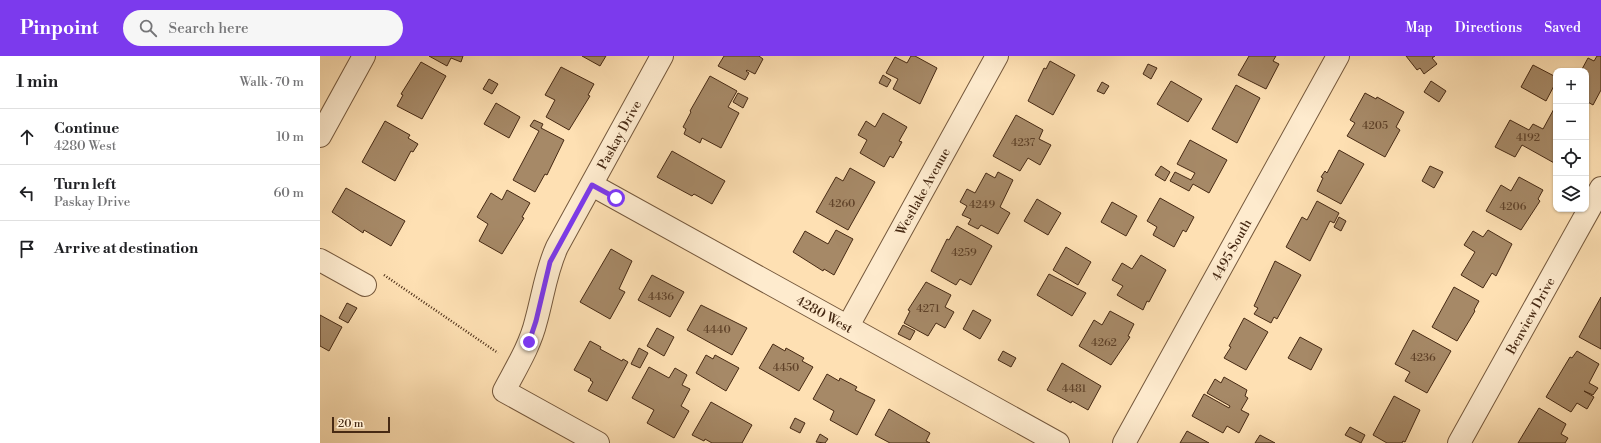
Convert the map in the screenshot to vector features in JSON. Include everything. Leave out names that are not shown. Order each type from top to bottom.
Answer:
[{"type":"street","points":[[320,136],[364,56]]},
{"type":"street","name":"Paskay Drive","points":[[598,443],[504,391],[529,342],[536,321],[550,262],[662,56]]},
{"type":"street","name":"Westlake Avenue","points":[[848,326],[997,56]]},
{"type":"street","name":"4495 South","points":[[1124,443],[1338,56]]},
{"type":"street","name":"4280 West","points":[[592,185],[1058,443]]},
{"type":"street","name":"Benview Drive","points":[[1459,443],[1601,188]]},
{"type":"street","points":[[320,260],[372,278]]},
{"type":"path","points":[[372,278],[498,353]]},
{"type":"building","points":[[429,56],[463,56],[461,62],[451,58],[447,66]]},
{"type":"building","points":[[582,56],[606,56],[600,66]]},
{"type":"building","points":[[724,56],[759,56],[763,59],[755,74],[747,70],[746,71],[749,73],[745,80],[718,66]]},
{"type":"building","points":[[911,56],[915,56],[937,68],[920,104],[893,89],[898,79],[886,73],[895,57],[907,63]]},
{"type":"building","points":[[1249,56],[1276,56],[1273,61],[1279,64],[1266,89],[1238,75]]},
{"type":"building","points":[[1406,56],[1435,56],[1432,58],[1437,64],[1424,74],[1420,68],[1417,70]]},
{"type":"building","points":[[1597,56],[1601,56],[1601,90],[1593,105],[1589,103],[1589,68],[1583,68],[1588,58],[1594,61]]},
{"type":"building","points":[[1050,61],[1075,75],[1053,115],[1028,101],[1044,68],[1046,69]]},
{"type":"building","points":[[421,62],[446,76],[422,119],[397,106],[403,95],[401,94]]},
{"type":"building","points":[[1148,64],[1157,68],[1151,79],[1143,74]]},
{"type":"building","points":[[1533,65],[1553,75],[1553,88],[1546,101],[1521,87]]},
{"type":"building","points":[[561,67],[594,84],[588,95],[590,96],[569,130],[546,117],[555,100],[545,95]]},
{"type":"building","points":[[883,75],[891,80],[887,87],[879,83]]},
{"type":"building","points":[[710,76],[737,91],[728,107],[739,113],[721,148],[702,138],[700,143],[684,134],[686,129],[683,127],[691,112],[690,111]]},
{"type":"building","points":[[489,79],[498,84],[492,94],[483,89]]},
{"type":"building","points":[[1171,81],[1202,99],[1188,122],[1157,104]]},
{"type":"building","points":[[1431,81],[1446,91],[1439,102],[1424,92]]},
{"type":"building","points":[[1102,82],[1109,86],[1104,94],[1097,91]]},
{"type":"building","points":[[1236,85],[1260,98],[1237,143],[1212,129]]},
{"type":"building","points":[[738,93],[748,98],[743,108],[733,102]]},
{"type":"building","points":[[1365,93],[1376,99],[1377,97],[1404,112],[1396,127],[1400,130],[1385,157],[1347,136],[1355,123],[1350,120]]},
{"type":"building","points":[[496,103],[520,117],[509,138],[484,124]]},
{"type":"building","points":[[1553,111],[1553,162],[1522,145],[1515,157],[1495,147],[1510,120],[1529,130],[1533,124],[1543,129]]},
{"type":"building","points":[[883,113],[907,127],[899,141],[902,142],[893,158],[890,156],[884,167],[860,153],[867,140],[858,135],[866,121],[875,127]]},
{"type":"building","points":[[1016,115],[1043,130],[1039,139],[1051,145],[1040,165],[1028,158],[1020,171],[993,156]]},
{"type":"building","points":[[534,120],[543,124],[541,128],[564,140],[547,175],[545,174],[535,192],[513,180],[539,131],[530,126]]},
{"type":"building","points":[[385,121],[410,135],[408,138],[418,144],[413,152],[411,151],[395,181],[362,162]]},
{"type":"building","points":[[1190,140],[1227,160],[1209,193],[1193,184],[1189,191],[1170,181],[1175,172],[1191,180],[1195,173],[1177,164]]},
{"type":"building","points":[[1339,150],[1364,164],[1341,204],[1317,191],[1323,178],[1321,177],[1325,171],[1327,173]]},
{"type":"building","points":[[672,151],[725,181],[712,204],[694,194],[692,196],[657,177]]},
{"type":"building","points":[[1161,166],[1170,172],[1165,181],[1155,175]]},
{"type":"building","points":[[1430,166],[1443,172],[1434,188],[1422,181]]},
{"type":"building","points":[[850,168],[875,182],[848,230],[816,212],[836,177],[843,181]]},
{"type":"building","points":[[998,172],[1013,180],[1000,207],[1010,213],[998,234],[981,225],[978,229],[968,224],[971,219],[962,215],[967,206],[960,202],[967,189],[975,193],[986,173],[995,178]]},
{"type":"building","points":[[1519,177],[1543,190],[1538,199],[1540,201],[1521,230],[1486,211],[1501,185],[1511,191]]},
{"type":"building","points":[[346,188],[405,221],[391,246],[364,230],[363,233],[332,212]]},
{"type":"building","points":[[507,190],[530,203],[522,217],[524,218],[502,254],[479,241],[488,224],[477,217],[491,193],[502,200]]},
{"type":"building","points":[[1160,198],[1194,217],[1186,232],[1183,230],[1174,247],[1153,235],[1157,227],[1147,221]]},
{"type":"building","points":[[1037,199],[1061,213],[1048,235],[1024,221]]},
{"type":"building","points":[[1317,201],[1339,213],[1334,223],[1330,221],[1310,261],[1286,247],[1302,217],[1307,220]]},
{"type":"building","points":[[1112,202],[1137,216],[1126,236],[1101,222]]},
{"type":"building","points":[[1339,217],[1346,221],[1341,231],[1334,227]]},
{"type":"building","points":[[957,226],[992,246],[971,285],[960,279],[956,285],[931,271],[947,239],[949,240]]},
{"type":"building","points":[[836,230],[853,239],[834,275],[824,269],[823,271],[793,252],[805,231],[828,244]]},
{"type":"building","points":[[1488,230],[1512,244],[1496,276],[1492,273],[1483,288],[1461,275],[1475,252],[1464,245],[1473,231],[1483,237]]},
{"type":"building","points":[[1066,247],[1091,262],[1078,285],[1053,270]]},
{"type":"building","points":[[611,249],[632,261],[619,289],[625,292],[610,319],[580,302]]},
{"type":"building","points":[[1141,255],[1166,270],[1149,302],[1147,301],[1143,310],[1117,295],[1123,286],[1112,280],[1122,263],[1132,269]]},
{"type":"building","points":[[1275,261],[1301,275],[1277,319],[1274,317],[1271,323],[1254,314],[1258,308],[1254,306]]},
{"type":"building","points":[[1049,274],[1086,293],[1072,316],[1037,295]]},
{"type":"building","points":[[652,275],[684,292],[670,317],[638,300]]},
{"type":"building","points":[[926,282],[951,295],[945,307],[954,312],[945,328],[936,323],[928,336],[904,323],[910,311],[908,310]]},
{"type":"building","points":[[1454,287],[1479,301],[1474,310],[1475,311],[1457,341],[1432,327]]},
{"type":"building","points":[[1601,297],[1601,349],[1579,337]]},
{"type":"building","points":[[347,303],[357,308],[348,323],[339,318]]},
{"type":"building","points":[[701,305],[747,328],[732,355],[687,330]]},
{"type":"building","points":[[973,310],[991,320],[980,339],[963,329]]},
{"type":"building","points":[[1110,311],[1134,324],[1128,336],[1130,337],[1111,365],[1079,346],[1094,320],[1102,325]]},
{"type":"building","points":[[320,315],[342,327],[329,351],[320,346]]},
{"type":"building","points":[[1244,318],[1268,332],[1246,370],[1224,358],[1231,347],[1229,346]]},
{"type":"building","points":[[903,325],[915,331],[910,340],[898,334]]},
{"type":"building","points":[[657,328],[674,337],[664,356],[647,346]]},
{"type":"building","points":[[1413,330],[1451,351],[1427,393],[1405,381],[1410,372],[1395,364]]},
{"type":"building","points":[[1300,337],[1322,349],[1311,370],[1288,358]]},
{"type":"building","points":[[590,341],[601,347],[600,349],[622,361],[623,359],[628,362],[607,401],[588,391],[593,382],[590,380],[591,379],[574,370]]},
{"type":"building","points":[[773,344],[785,351],[786,348],[804,358],[802,361],[813,367],[799,391],[759,368]]},
{"type":"building","points":[[639,348],[648,353],[640,368],[631,364]]},
{"type":"building","points":[[1003,351],[1016,358],[1011,367],[998,360]]},
{"type":"building","points":[[1577,351],[1599,364],[1589,383],[1598,388],[1593,395],[1584,391],[1594,397],[1587,409],[1577,403],[1571,412],[1546,397],[1570,357],[1572,358]]},
{"type":"building","points":[[706,355],[713,359],[715,355],[739,368],[726,391],[696,373]]},
{"type":"building","points":[[1062,363],[1101,386],[1088,410],[1047,390]]},
{"type":"building","points":[[649,367],[669,378],[675,368],[687,375],[682,385],[690,389],[681,406],[689,411],[674,438],[647,423],[654,410],[632,398]]},
{"type":"building","points":[[827,374],[839,381],[840,378],[857,387],[855,390],[875,400],[857,435],[830,420],[834,411],[813,399]]},
{"type":"building","points":[[1224,377],[1247,390],[1245,396],[1248,398],[1241,410],[1249,414],[1239,433],[1227,426],[1223,433],[1192,416],[1204,394],[1229,408],[1230,406],[1207,393],[1215,379],[1221,383]]},
{"type":"building","points":[[1394,396],[1420,410],[1405,442],[1403,441],[1402,443],[1387,443],[1373,435]]},
{"type":"building","points":[[711,402],[752,425],[742,443],[712,443],[692,435]]},
{"type":"building","points":[[1539,408],[1566,424],[1561,434],[1568,438],[1565,443],[1518,443]]},
{"type":"building","points":[[889,409],[930,433],[926,441],[930,443],[890,443],[875,435]]},
{"type":"building","points":[[795,418],[805,423],[800,433],[790,428]]},
{"type":"building","points":[[1350,427],[1365,435],[1361,443],[1345,435]]},
{"type":"building","points":[[1187,431],[1209,443],[1180,443]]},
{"type":"building","points":[[820,434],[828,439],[825,443],[816,442]]},
{"type":"building","points":[[1260,435],[1275,443],[1255,443]]},
{"type":"route","points":[[529,342],[536,321],[550,262],[592,185],[616,198]]}]
